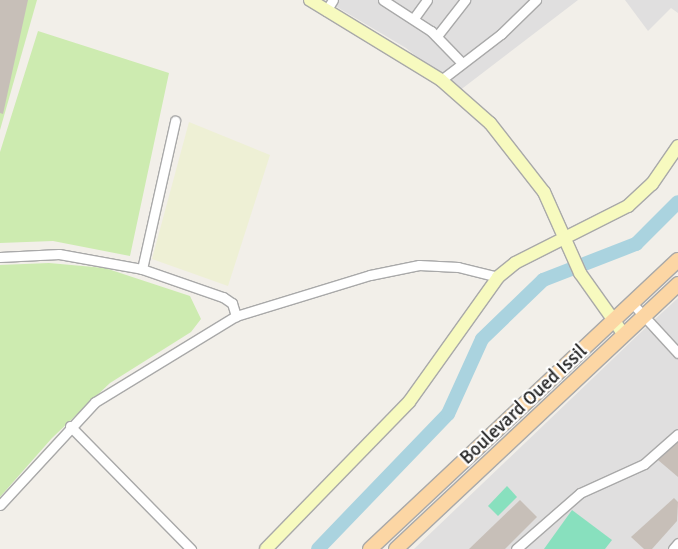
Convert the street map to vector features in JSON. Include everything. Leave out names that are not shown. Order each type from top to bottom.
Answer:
[{"type":"main road","name":"Boulevard Oued Issil","points":[[370,549],[678,260]]},
{"type":"main road","name":"Boulevard Oued Issil","points":[[396,549],[678,284]]},
{"type":"street","points":[[310,0],[440,80],[512,147],[544,192],[567,238],[580,273],[612,322],[624,335]]},
{"type":"street","points":[[326,11],[333,0]]},
{"type":"street","points":[[385,0],[438,36],[461,62]]},
{"type":"street","points":[[414,18],[427,0]]},
{"type":"street","points":[[438,36],[465,0]]},
{"type":"street","points":[[440,80],[461,62],[501,34],[536,0]]},
{"type":"street","points":[[142,269],[175,121]]},
{"type":"street","points":[[266,549],[409,402],[498,277],[515,263],[634,202],[652,184],[678,146]]},
{"type":"street","points":[[0,257],[75,255],[142,269],[223,298],[232,303],[236,316]]},
{"type":"street","points":[[0,505],[70,426],[112,390],[236,316],[370,275],[420,265],[458,267],[498,277]]},
{"type":"street","points":[[632,303],[678,353]]},
{"type":"street","points":[[70,426],[191,549]]},
{"type":"street","points":[[516,549],[580,493],[644,464],[678,434]]},
{"type":"street","points":[[673,549],[678,543]]},
{"type":"shaded area","points":[[325,0],[578,0],[459,91],[406,48]]},
{"type":"shaded area","points":[[625,0],[678,0],[678,13],[671,8],[648,31]]},
{"type":"shaded area","points":[[678,298],[678,549],[414,549],[640,333]]},
{"type":"green space","points":[[0,0],[37,0],[0,130]]},
{"type":"green space","points":[[38,31],[169,73],[130,256],[53,241],[0,243],[0,152]]},
{"type":"green space","points":[[189,122],[270,155],[228,286],[152,259]]},
{"type":"green space","points":[[49,263],[105,268],[190,296],[201,319],[191,332],[110,383],[52,438],[0,497],[0,265]]},
{"type":"green space","points":[[507,486],[517,497],[498,516],[488,506]]},
{"type":"green space","points":[[572,510],[612,540],[605,549],[544,549]]},
{"type":"building","points":[[0,0],[28,0],[3,114],[0,113]]},
{"type":"building","points":[[678,442],[678,477],[658,460]]},
{"type":"building","points":[[674,498],[678,502],[677,521],[652,549],[644,549],[631,537]]},
{"type":"building","points":[[520,500],[537,517],[505,549],[469,549]]},
{"type":"waterway","points":[[318,549],[448,414],[482,339],[543,280],[636,244],[678,202]]}]
